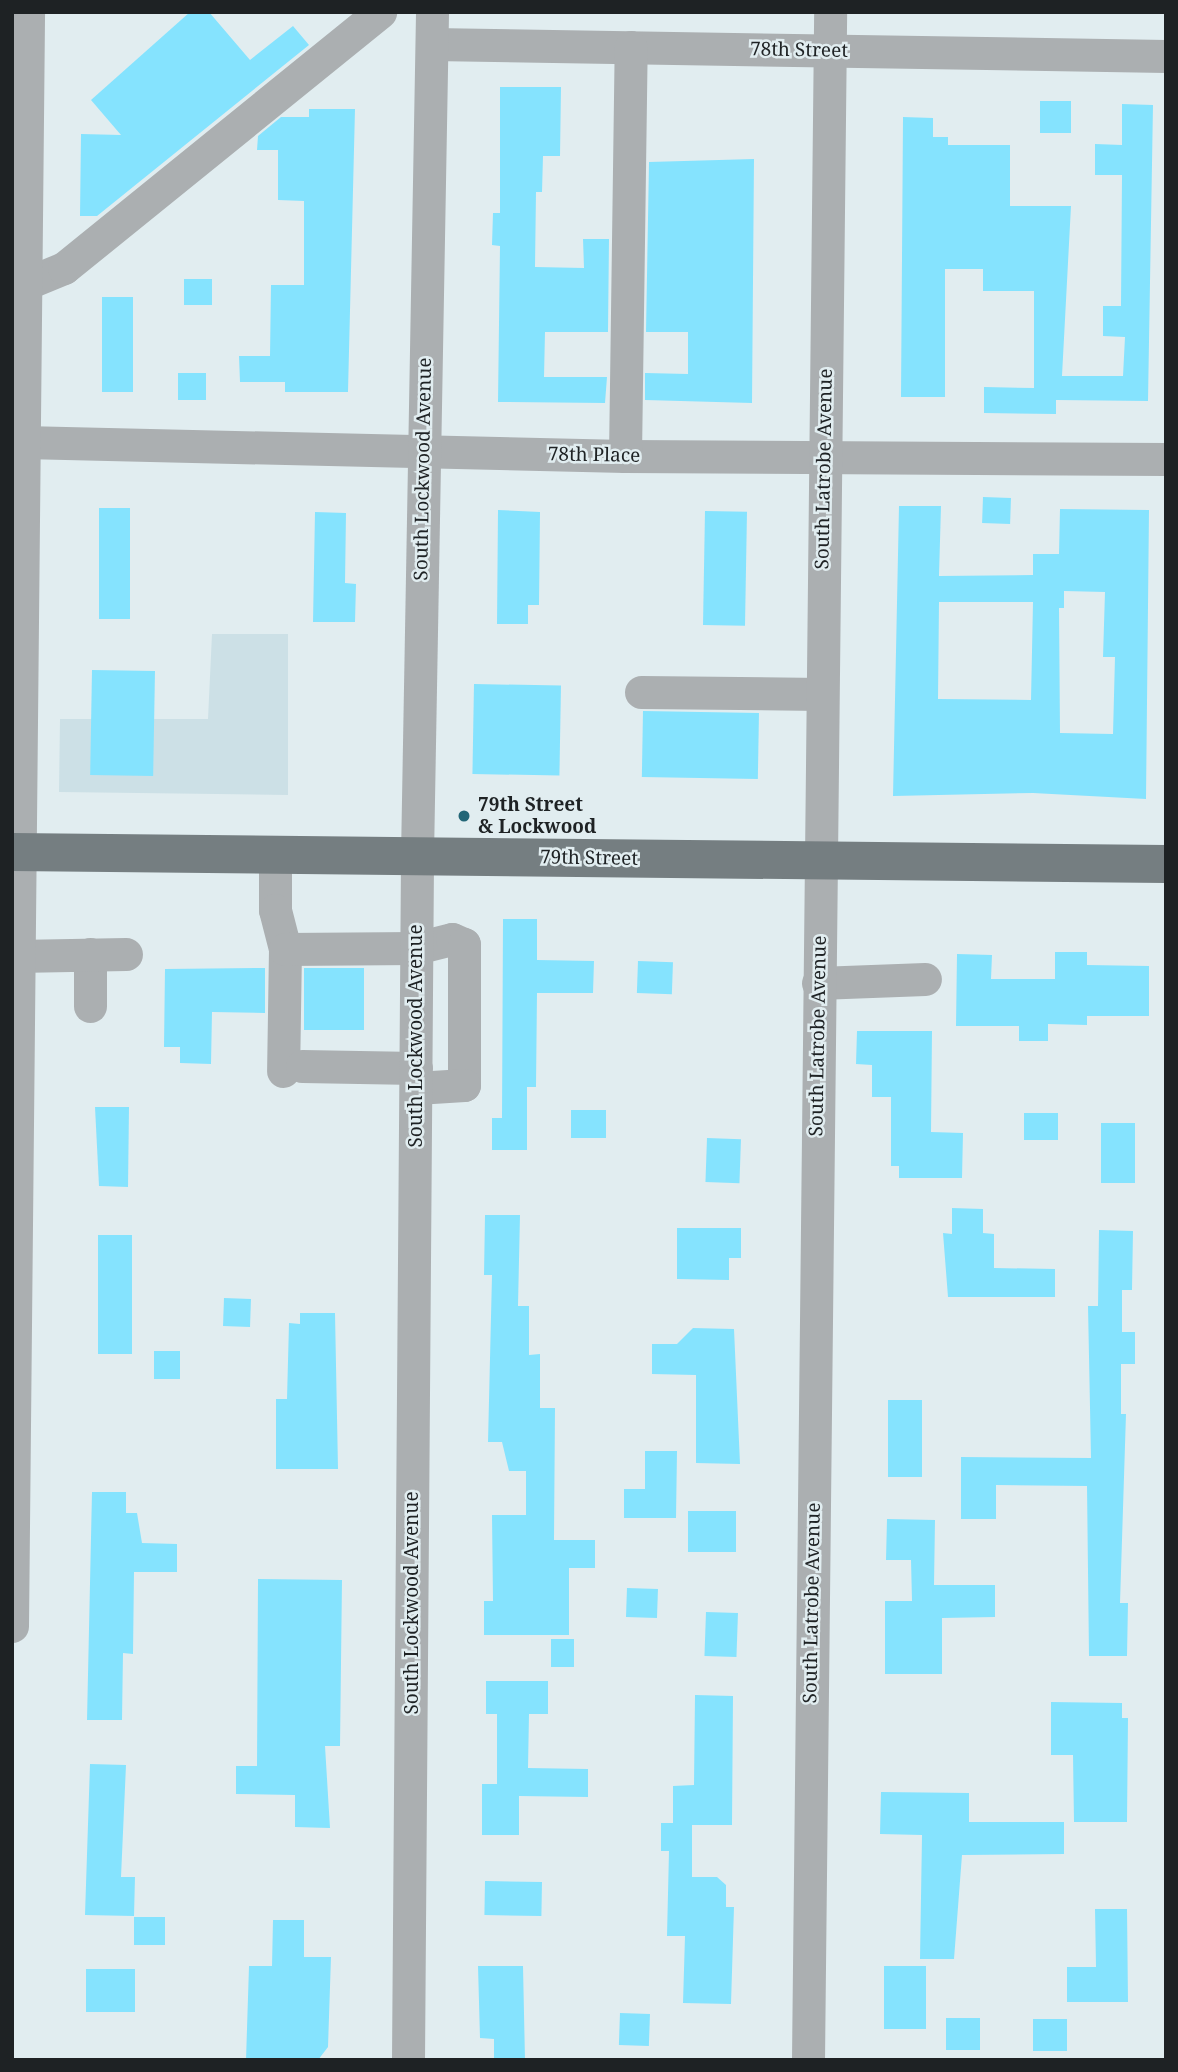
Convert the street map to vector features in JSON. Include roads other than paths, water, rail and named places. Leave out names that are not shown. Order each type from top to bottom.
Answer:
[{"type":"main road","name":"79th Street","points":[[15,852],[1166,864]]},
{"type":"street","points":[[20,304],[380,12]]},
{"type":"street","name":"South Latrobe Avenue","points":[[808,2060],[830,12]]},
{"type":"street","points":[[12,1626],[15,852],[23,442],[20,304],[28,21]]},
{"type":"street","name":"78th Street","points":[[432,28],[631,47],[1166,56]]},
{"type":"street","name":"South Lockwood Avenue","points":[[408,2060],[417,856],[422,450],[432,28]]},
{"type":"street","points":[[625,456],[631,47]]},
{"type":"street","name":"78th Place","points":[[23,442],[625,456],[1166,459]]},
{"type":"street","points":[[641,692],[822,694]]},
{"type":"street","points":[[275,855],[275,910],[285,949],[293,1068],[416,1078],[464,1085],[464,944],[452,939],[416,948],[285,949]]},
{"type":"street","points":[[90,954],[90,1006]]},
{"type":"street","points":[[16,956],[126,954]]},
{"type":"street","points":[[818,983],[925,979]]},
{"type":"place","name":"79th Street & Lockwood","points":[[464,816]]}]
